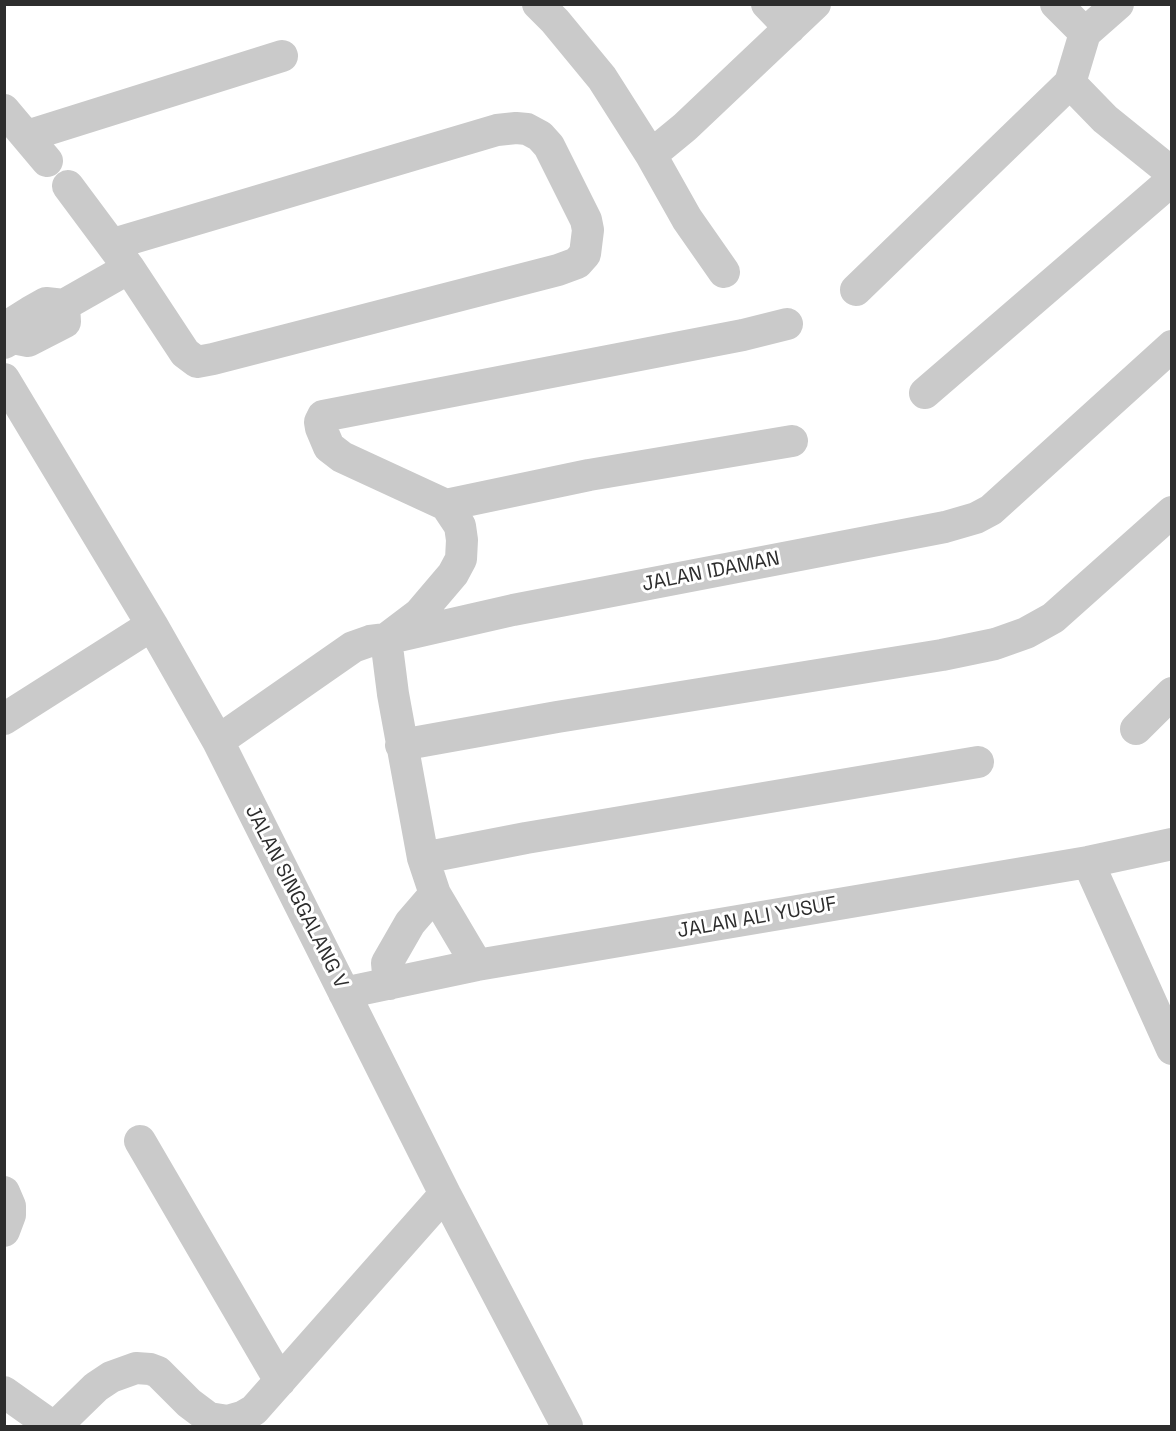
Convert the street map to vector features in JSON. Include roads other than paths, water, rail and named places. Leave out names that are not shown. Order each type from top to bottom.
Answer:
[{"type":"street","points":[[538,4],[602,78],[651,155],[687,219],[724,272]]},
{"type":"street","points":[[767,4],[790,28]]},
{"type":"street","points":[[651,155],[685,128],[815,4]]},
{"type":"street","points":[[1056,4],[1084,33]]},
{"type":"street","points":[[855,290],[1070,83],[1084,33],[1118,4]]},
{"type":"street","points":[[27,136],[282,56]]},
{"type":"street","points":[[1070,83],[1105,119],[1172,173]]},
{"type":"street","points":[[4,110],[47,161]]},
{"type":"street","points":[[9,340],[28,341],[65,322],[64,305],[121,256],[497,130],[527,129],[540,136],[549,146],[586,220],[588,230],[585,254],[577,262],[558,270],[201,362],[194,361],[185,353],[121,256],[68,186]]},
{"type":"street","points":[[925,393],[1172,180]]},
{"type":"street","points":[[477,965],[435,894],[423,858],[401,745],[386,639],[419,614],[453,574],[462,550],[460,526],[446,506],[342,457],[329,447],[321,428],[322,416],[743,335],[788,324]]},
{"type":"street","name":"JALAN IDAMAN","points":[[218,741],[353,647],[370,641],[513,610],[945,527],[976,518],[991,510],[1172,346]]},
{"type":"street","name":"JALAN SINGGALANG V","points":[[4,379],[218,741],[445,1194],[567,1426]]},
{"type":"street","points":[[446,506],[589,475],[792,441]]},
{"type":"street","points":[[401,745],[569,715],[942,655],[995,644],[1026,633],[1053,618],[1172,512]]},
{"type":"street","points":[[4,719],[152,626]]},
{"type":"street","points":[[1136,729],[1172,693]]},
{"type":"street","points":[[423,858],[526,838],[978,762]]},
{"type":"street","name":"JALAN ALI YUSUF","points":[[344,993],[477,965],[1088,862],[1172,844]]},
{"type":"street","points":[[1088,862],[1172,1049]]},
{"type":"street","points":[[389,984],[387,963],[410,923],[435,894]]},
{"type":"street","points":[[140,1141],[280,1381]]},
{"type":"street","points":[[4,1192],[10,1206],[10,1215],[4,1231]]},
{"type":"street","points":[[4,1392],[54,1426],[96,1387],[111,1377],[136,1368],[150,1369],[158,1372],[189,1403],[209,1418],[219,1420],[242,1417],[254,1410],[445,1194]]}]
